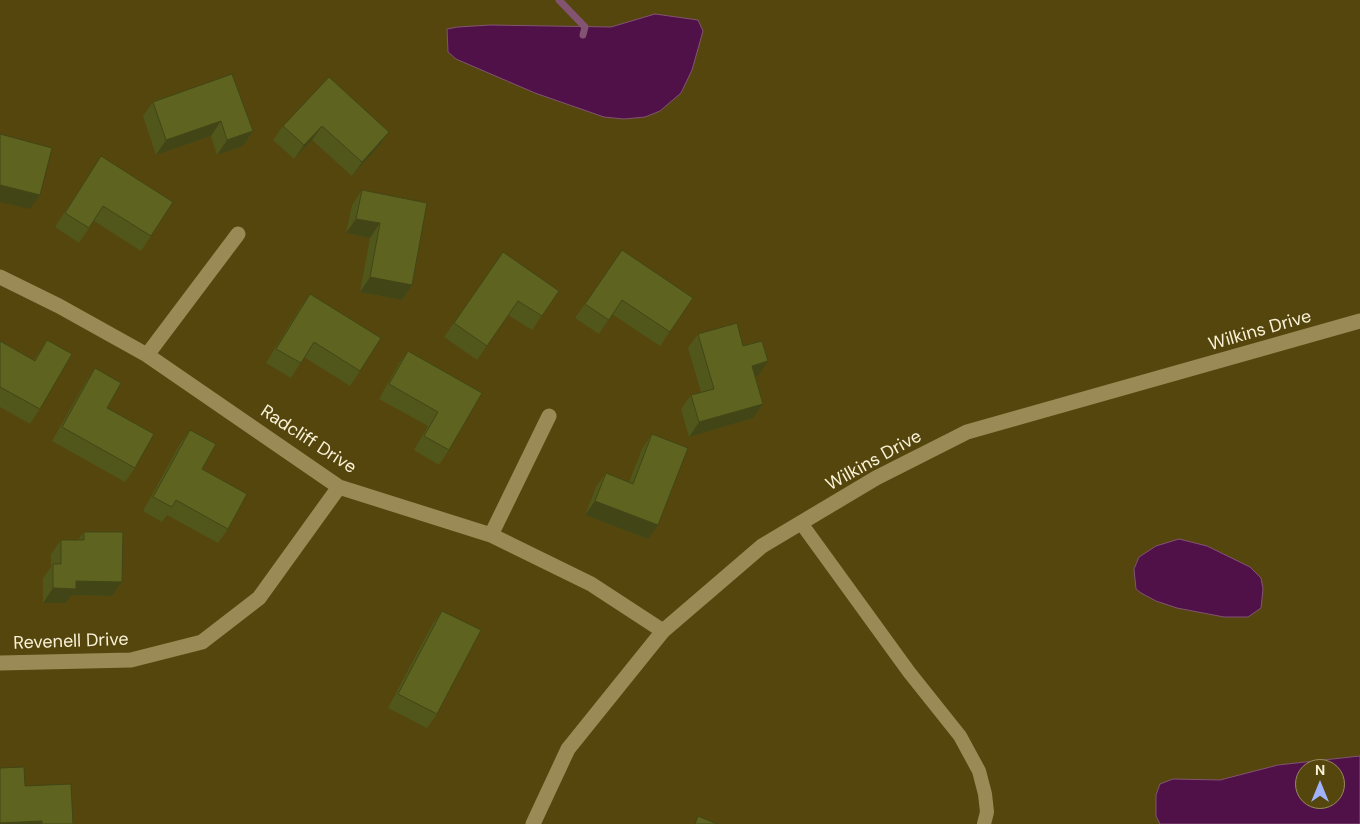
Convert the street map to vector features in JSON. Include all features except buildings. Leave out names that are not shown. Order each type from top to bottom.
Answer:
[{"type":"street","points":[[146,355],[238,234]]},
{"type":"street","name":"Radcliff Drive","points":[[0,277],[59,306],[146,355],[339,487],[491,535],[591,584],[663,631]]},
{"type":"street","name":"Wilkins Drive","points":[[533,824],[568,749],[663,631],[762,546],[876,478],[967,432],[1360,322]]},
{"type":"street","points":[[491,535],[549,416]]},
{"type":"street","name":"Revenell Drive","points":[[0,663],[131,660],[202,642],[259,598],[339,487]]},
{"type":"lane","points":[[801,523],[904,664],[960,736],[979,770],[987,812],[984,824]]},
{"type":"shaded area","points":[[655,14],[698,20],[703,31],[692,70],[681,93],[660,111],[645,117],[624,119],[604,117],[535,93],[456,59],[448,52],[447,29],[490,25],[611,27]]},
{"type":"shaded area","points":[[1179,539],[1207,546],[1250,567],[1261,578],[1263,589],[1261,608],[1248,617],[1224,617],[1177,608],[1156,601],[1136,589],[1134,569],[1139,557],[1156,546]]},
{"type":"shaded area","points":[[1360,756],[1360,824],[1160,824],[1156,816],[1156,795],[1160,784],[1173,779],[1220,780],[1278,765],[1295,763],[1295,809],[1345,809],[1345,759],[1333,759]]},
{"type":"waterway","points":[[559,0],[585,27],[583,35]]}]
